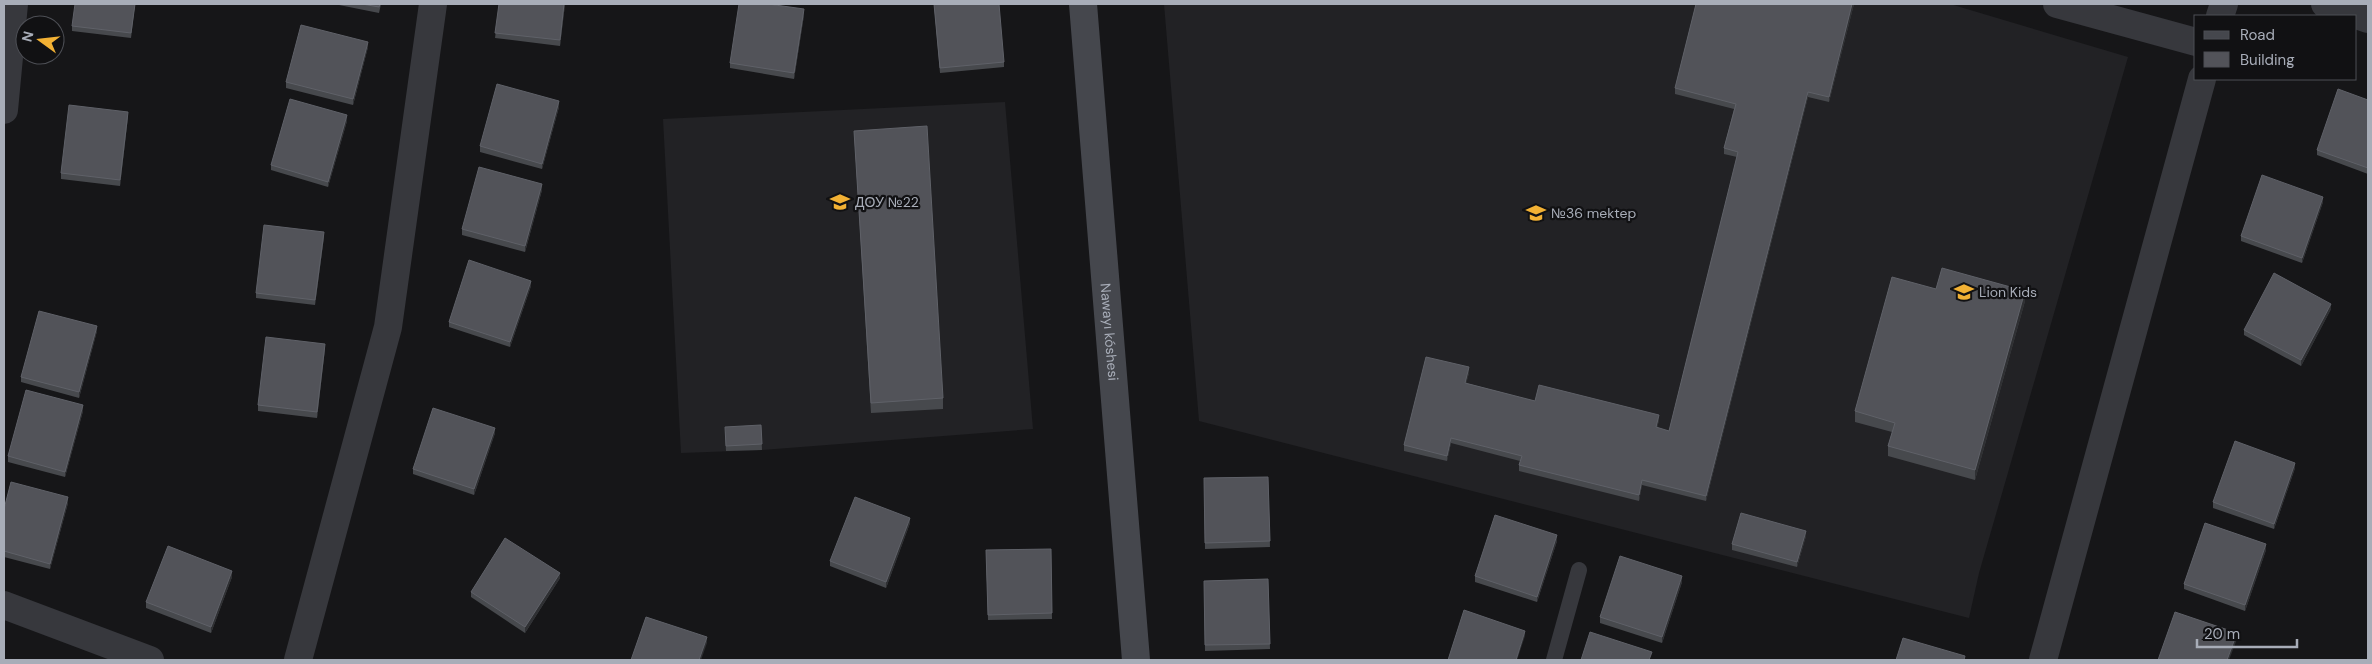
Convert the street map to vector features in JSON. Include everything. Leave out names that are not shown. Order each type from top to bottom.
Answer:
[{"type":"main road","name":"Nawayı kóshesi","points":[[1083,4],[1136,660]]},
{"type":"street","points":[[4,110],[14,4]]},
{"type":"street","points":[[298,660],[388,327],[433,4]]},
{"type":"street","points":[[2058,4],[2194,41]]},
{"type":"street","points":[[2324,4],[2356,15]]},
{"type":"street","points":[[2043,660],[2202,80]]},
{"type":"street","points":[[4,605],[150,660]]},
{"type":"lane","points":[[1554,660],[1580,570]]},
{"type":"shaded area","name":"№36 mektep","points":[[1164,4],[1950,4],[2128,57],[1979,573],[1969,618],[1199,421]]},
{"type":"shaded area","name":"ДОУ №22","points":[[1005,102],[1033,429],[762,450],[681,453],[663,119]]},
{"type":"building","points":[[75,4],[135,4],[131,33],[72,26]]},
{"type":"building","points":[[362,4],[380,4],[379,7]]},
{"type":"building","points":[[499,4],[564,4],[560,40],[495,33]]},
{"type":"building","points":[[739,4],[768,4],[804,9],[794,73],[730,63]]},
{"type":"building","points":[[934,4],[999,4],[1004,62],[940,68]]},
{"type":"building","points":[[1696,4],[1852,4],[1829,97],[1808,92],[1706,496],[1642,480],[1639,495],[1519,465],[1522,456],[1451,438],[1447,456],[1404,445],[1426,357],[1469,367],[1465,383],[1535,401],[1539,385],[1659,415],[1656,427],[1669,431],[1738,152],[1724,148],[1736,104],[1675,88]]},
{"type":"building","points":[[301,25],[368,42],[353,99],[286,82]]},
{"type":"building","points":[[497,84],[559,101],[542,164],[480,146]]},
{"type":"building","points":[[2338,89],[2368,100],[2368,168],[2317,150]]},
{"type":"building","points":[[290,99],[347,115],[328,182],[271,165]]},
{"type":"building","points":[[69,105],[128,112],[120,180],[61,173]]},
{"type":"building","points":[[927,126],[943,398],[871,403],[854,131]]},
{"type":"building","points":[[479,167],[542,184],[525,246],[462,229]]},
{"type":"building","points":[[2262,175],[2323,197],[2302,258],[2241,236]]},
{"type":"building","points":[[264,225],[324,232],[315,300],[256,293]]},
{"type":"building","points":[[469,260],[531,281],[510,342],[449,322]]},
{"type":"building","points":[[1942,268],[2025,291],[1975,470],[1888,446],[1895,423],[1855,411],[1892,277],[1936,289]]},
{"type":"building","points":[[2274,273],[2331,304],[2301,360],[2244,330]]},
{"type":"building","points":[[39,311],[97,326],[79,392],[21,377]]},
{"type":"building","points":[[266,337],[325,344],[317,412],[258,405]]},
{"type":"building","points":[[26,390],[83,405],[65,472],[8,456]]},
{"type":"building","points":[[433,408],[495,428],[474,489],[413,469]]},
{"type":"building","points":[[761,425],[762,444],[726,446],[725,427]]},
{"type":"building","points":[[2235,441],[2295,463],[2274,524],[2213,502]]},
{"type":"building","points":[[1268,477],[1270,541],[1205,543],[1204,478]]},
{"type":"building","points":[[11,482],[68,497],[50,564],[4,551],[4,509]]},
{"type":"building","points":[[855,497],[910,518],[886,582],[830,561]]},
{"type":"building","points":[[1741,513],[1806,531],[1797,562],[1732,544]]},
{"type":"building","points":[[1495,515],[1557,535],[1537,597],[1475,576]]},
{"type":"building","points":[[2205,523],[2266,544],[2245,605],[2184,584]]},
{"type":"building","points":[[505,538],[560,573],[525,627],[471,592]]},
{"type":"building","points":[[168,546],[232,571],[211,627],[146,602]]},
{"type":"building","points":[[1051,549],[1052,613],[988,615],[986,550]]},
{"type":"building","points":[[1620,556],[1682,576],[1662,637],[1600,617]]},
{"type":"building","points":[[1268,579],[1270,644],[1205,645],[1204,581]]},
{"type":"building","points":[[1464,610],[1525,631],[1516,660],[1448,660]]},
{"type":"building","points":[[2175,612],[2237,633],[2227,660],[2158,660]]},
{"type":"building","points":[[646,617],[707,637],[699,660],[631,660]]},
{"type":"building","points":[[1590,632],[1652,652],[1649,660],[1581,660]]},
{"type":"building","points":[[1903,638],[1965,656],[1964,660],[1896,660]]},
{"type":"place","name":"ДОУ №22","points":[[840,202]]},
{"type":"place","name":"№36 mektep","points":[[1536,213]]},
{"type":"place","name":"Lion Kids","points":[[1964,292]]}]
